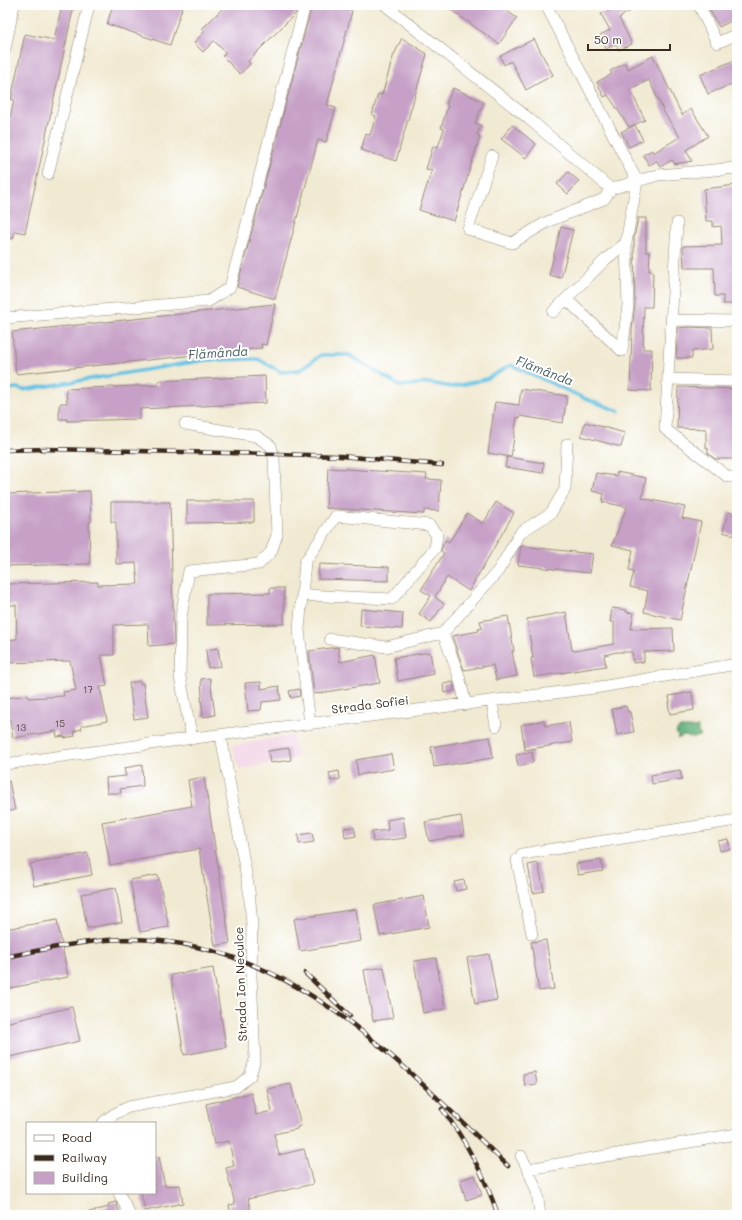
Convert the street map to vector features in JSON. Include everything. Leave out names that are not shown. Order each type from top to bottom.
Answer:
[{"type":"street","points":[[5,49],[14,5]]},
{"type":"street","points":[[48,174],[89,5]]},
{"type":"street","points":[[5,318],[209,301],[230,287],[305,5]]},
{"type":"street","points":[[385,5],[528,118],[611,189]]},
{"type":"street","points":[[546,5],[637,181],[626,243],[628,304],[622,351],[566,299]]},
{"type":"street","points":[[699,5],[717,43],[737,34]]},
{"type":"street","points":[[492,156],[468,229],[512,243],[547,222],[604,199],[611,189],[658,175],[737,168]]},
{"type":"street","points":[[677,223],[665,429],[728,477],[737,477]]},
{"type":"street","points":[[553,312],[606,259],[626,243]]},
{"type":"street","points":[[672,320],[737,321]]},
{"type":"street","points":[[668,379],[737,381]]},
{"type":"street","points":[[185,424],[256,436],[271,446],[274,458],[277,535],[271,552],[259,564],[189,571],[181,617],[180,677],[192,739]]},
{"type":"street","points":[[330,639],[386,648],[444,633],[498,571],[522,532],[551,513],[565,489],[567,444]]},
{"type":"street","points":[[302,595],[392,600],[435,548],[437,535],[429,525],[336,516],[305,562],[302,595],[299,630],[310,724]]},
{"type":"street","points":[[444,633],[459,676],[466,705]]},
{"type":"street","name":"Strada Sofiei","points":[[5,764],[492,702],[594,688],[737,664]]},
{"type":"street","points":[[492,702],[496,726]]},
{"type":"street","name":"Strada Ion Neculce","points":[[104,1122],[116,1112],[129,1107],[236,1087],[246,1080],[252,1070],[255,1051],[251,976],[252,944],[250,905],[242,850],[221,736]]},
{"type":"street","points":[[532,934],[520,857],[737,820]]},
{"type":"street","points":[[528,1169],[737,1134]]},
{"type":"street","points":[[521,1156],[537,1192],[540,1215]]},
{"type":"street","points":[[120,1194],[130,1215]]},
{"type":"shaded area","points":[[293,735],[297,758],[240,770],[232,746]]},
{"type":"green space","points":[[698,727],[698,732],[701,735],[694,738],[684,736],[677,739],[678,737],[676,732],[679,728]]},
{"type":"building","points":[[62,5],[74,5],[25,233],[15,231],[13,239],[5,237],[5,141],[14,100],[11,99],[25,34],[54,40]]},
{"type":"building","points":[[113,5],[183,5],[170,45],[107,24]]},
{"type":"building","points":[[226,5],[293,5],[297,8],[296,13],[248,61],[250,64],[240,74],[222,56],[226,53],[214,41],[203,52],[194,43],[205,31],[202,29]]},
{"type":"building","points":[[312,5],[351,5],[350,10],[352,11],[327,105],[336,108],[326,142],[318,140],[275,299],[237,287]]},
{"type":"building","points":[[444,5],[498,5],[517,18],[499,44]]},
{"type":"building","points":[[607,5],[640,5],[619,18],[632,44],[619,50],[616,44],[606,49],[600,35],[610,30],[601,14],[610,10]]},
{"type":"building","points":[[707,5],[737,5],[737,18],[719,27]]},
{"type":"building","points":[[402,38],[427,54],[396,161],[361,150],[366,134],[370,135],[376,116],[372,115],[378,94],[382,95],[393,57]]},
{"type":"building","points":[[534,39],[553,75],[526,90],[511,61],[504,65],[500,56]]},
{"type":"building","points":[[653,56],[682,115],[691,109],[708,136],[686,150],[692,161],[675,164],[672,160],[660,167],[657,161],[649,165],[643,155],[652,150],[653,153],[680,137],[665,114],[649,80],[630,89],[645,120],[629,127],[608,95],[604,97],[597,82],[612,74],[610,71],[625,63],[628,69]]},
{"type":"building","points":[[737,59],[737,82],[708,94],[700,75]]},
{"type":"building","points":[[453,88],[484,102],[475,123],[481,125],[477,135],[480,136],[454,221],[419,210],[432,170],[426,169],[433,146],[438,147],[444,129],[441,128],[448,106],[446,104]]},
{"type":"building","points":[[512,125],[536,144],[526,158],[501,139]]},
{"type":"building","points":[[635,125],[643,140],[629,147],[621,132]]},
{"type":"building","points":[[568,172],[579,181],[568,194],[557,184]]},
{"type":"building","points":[[736,185],[737,304],[723,304],[723,296],[715,296],[714,268],[684,268],[683,246],[722,245],[721,226],[713,227],[713,221],[706,221],[704,189]]},
{"type":"building","points":[[638,218],[646,218],[646,252],[650,252],[649,271],[653,271],[652,307],[644,307],[643,349],[652,349],[651,391],[630,390],[632,331],[635,305],[634,238]]},
{"type":"building","points":[[561,227],[573,230],[561,278],[549,275]]},
{"type":"building","points":[[275,304],[266,345],[261,344],[262,348],[16,374],[12,332]]},
{"type":"building","points":[[678,328],[712,328],[713,349],[692,351],[692,358],[676,358]]},
{"type":"building","points":[[265,376],[266,403],[140,409],[140,419],[67,421],[67,419],[59,419],[59,406],[61,403],[67,403],[66,389],[158,385],[158,381]]},
{"type":"building","points":[[678,387],[737,389],[737,459],[715,459],[708,453],[708,448],[706,448],[706,429],[677,428]]},
{"type":"building","points":[[521,389],[567,396],[563,423],[520,416],[520,418],[517,417],[511,457],[488,453],[495,402],[519,405]]},
{"type":"building","points":[[585,422],[625,433],[621,447],[581,436]]},
{"type":"building","points":[[507,457],[544,463],[543,473],[505,467]]},
{"type":"building","points":[[328,468],[427,474],[426,479],[441,480],[439,511],[424,510],[424,514],[326,508]]},
{"type":"building","points":[[617,472],[646,478],[642,498],[685,507],[682,518],[701,522],[680,620],[644,612],[648,591],[630,587],[634,571],[629,570],[633,550],[612,545],[627,507],[602,502],[604,494],[592,491],[596,473],[616,476]]},
{"type":"building","points":[[90,491],[90,564],[5,566],[5,494]]},
{"type":"building","points":[[187,501],[254,501],[254,522],[187,523]]},
{"type":"building","points":[[111,502],[170,502],[174,644],[149,646],[148,624],[114,625],[114,655],[101,655],[107,686],[100,687],[107,721],[81,726],[82,729],[74,731],[75,736],[64,738],[64,736],[57,737],[56,731],[13,738],[6,698],[28,695],[28,698],[64,696],[63,692],[76,690],[70,661],[5,663],[5,640],[17,639],[16,605],[5,605],[5,584],[98,582],[98,585],[138,584],[136,563],[116,564],[116,522],[111,522]]},
{"type":"building","points":[[496,502],[514,513],[469,591],[447,577],[435,597],[444,604],[431,622],[419,614],[431,596],[421,590],[444,553],[441,551],[445,540],[449,542],[467,513],[483,524]]},
{"type":"building","points":[[728,512],[737,514],[737,536],[723,532]]},
{"type":"building","points":[[521,546],[593,554],[590,573],[518,565]]},
{"type":"building","points":[[319,564],[389,567],[389,581],[318,579]]},
{"type":"building","points":[[270,588],[284,588],[284,624],[207,625],[207,594],[270,593]]},
{"type":"building","points":[[612,608],[627,610],[626,612],[634,613],[631,629],[673,628],[674,651],[644,652],[644,662],[633,663],[632,652],[617,652],[604,655],[606,666],[534,677],[531,658],[533,658],[527,619],[566,612],[572,650],[575,651],[614,644],[614,622],[610,622]]},
{"type":"building","points":[[361,609],[403,613],[402,629],[360,626]]},
{"type":"building","points":[[508,616],[514,651],[512,651],[517,676],[496,680],[493,665],[464,670],[452,636],[479,631],[478,629],[482,628],[480,621]]},
{"type":"building","points":[[338,647],[340,662],[375,655],[380,683],[314,694],[309,651]]},
{"type":"building","points":[[218,648],[221,666],[208,668],[206,650]]},
{"type":"building","points":[[430,652],[434,674],[398,681],[394,658]]},
{"type":"building","points":[[210,678],[215,715],[203,717],[201,679]]},
{"type":"building","points":[[140,681],[141,684],[143,683],[148,717],[134,719],[129,683]]},
{"type":"building","points":[[261,682],[261,689],[279,686],[281,700],[262,702],[261,710],[248,711],[245,683]]},
{"type":"building","points":[[453,682],[454,691],[444,693],[443,684]]},
{"type":"building","points":[[299,689],[300,696],[291,698],[289,691]]},
{"type":"building","points":[[692,692],[694,710],[670,714],[668,703],[670,703],[669,696]]},
{"type":"building","points":[[626,706],[628,712],[630,712],[634,732],[617,735],[612,709]]},
{"type":"building","points":[[544,720],[545,726],[569,722],[572,742],[525,750],[521,725]]},
{"type":"building","points":[[490,737],[493,758],[434,767],[431,747]]},
{"type":"building","points":[[289,748],[291,760],[270,763],[268,751]]},
{"type":"building","points":[[532,752],[532,763],[518,766],[516,755]]},
{"type":"building","points":[[391,754],[394,769],[358,775],[356,760]]},
{"type":"building","points":[[142,765],[143,786],[120,789],[121,793],[107,793],[106,778],[126,776],[124,768]]},
{"type":"building","points":[[680,770],[682,779],[652,784],[651,775]]},
{"type":"building","points":[[339,771],[340,779],[331,781],[329,773]]},
{"type":"building","points":[[204,777],[230,943],[215,946],[199,849],[110,865],[102,822],[192,806],[188,780]]},
{"type":"building","points":[[9,781],[15,810],[5,812],[5,782]]},
{"type":"building","points":[[461,816],[464,835],[429,841],[425,822]]},
{"type":"building","points":[[403,817],[406,838],[373,842],[372,832],[388,830],[387,820]]},
{"type":"building","points":[[354,827],[356,836],[345,838],[344,828]]},
{"type":"building","points":[[312,833],[314,842],[299,844],[298,835]]},
{"type":"building","points":[[728,839],[730,849],[720,851],[718,841]]},
{"type":"building","points":[[88,853],[92,875],[34,886],[30,864]]},
{"type":"building","points":[[601,860],[603,871],[578,875],[576,864]]},
{"type":"building","points":[[538,863],[544,891],[533,893],[528,865]]},
{"type":"building","points":[[158,875],[169,927],[140,932],[130,880]]},
{"type":"building","points":[[464,880],[466,889],[456,891],[454,882]]},
{"type":"building","points":[[116,888],[122,922],[87,928],[81,894]]},
{"type":"building","points":[[424,896],[429,927],[380,936],[374,905]]},
{"type":"building","points":[[356,909],[361,941],[300,951],[294,919]]},
{"type":"building","points":[[57,920],[68,977],[5,989],[5,929]]},
{"type":"building","points":[[546,940],[554,989],[539,991],[531,942]]},
{"type":"building","points":[[489,954],[497,1000],[475,1004],[467,958]]},
{"type":"building","points":[[436,958],[445,1009],[423,1013],[414,961]]},
{"type":"building","points":[[384,967],[393,1018],[373,1021],[364,970]]},
{"type":"building","points":[[213,968],[226,1047],[184,1055],[171,975]]},
{"type":"building","points":[[72,1007],[80,1041],[5,1058],[5,1023]]},
{"type":"building","points":[[535,1072],[537,1084],[525,1086],[523,1074]]},
{"type":"building","points":[[291,1084],[301,1126],[297,1127],[297,1129],[274,1134],[279,1155],[304,1149],[313,1184],[248,1199],[252,1215],[231,1215],[229,1205],[235,1204],[226,1168],[234,1166],[229,1141],[214,1144],[206,1104],[251,1093],[256,1115],[272,1111],[267,1089]]},
{"type":"building","points":[[156,1157],[159,1157],[165,1186],[180,1185],[183,1203],[145,1211],[141,1194],[156,1194]]},
{"type":"building","points":[[475,1175],[482,1195],[466,1200],[460,1180]]},
{"type":"building","points":[[116,1202],[120,1215],[90,1215],[89,1212],[109,1207],[108,1204]]},
{"type":"waterway","name":"Flămânda","points":[[5,389],[18,388],[23,390],[206,360],[258,359],[281,372],[300,370],[321,355],[349,355],[400,386],[429,383],[452,387],[486,379],[511,365],[586,399],[619,411]]},
{"type":"railway","points":[[5,450],[47,449],[340,456],[442,465]]},
{"type":"railway","points":[[5,957],[85,943],[117,939],[133,939],[191,946],[245,962],[295,985],[341,1015],[384,1050],[508,1166]]},
{"type":"railway","points":[[305,973],[350,1016]]},
{"type":"railway","points":[[442,1109],[451,1121],[474,1160],[498,1215]]}]
